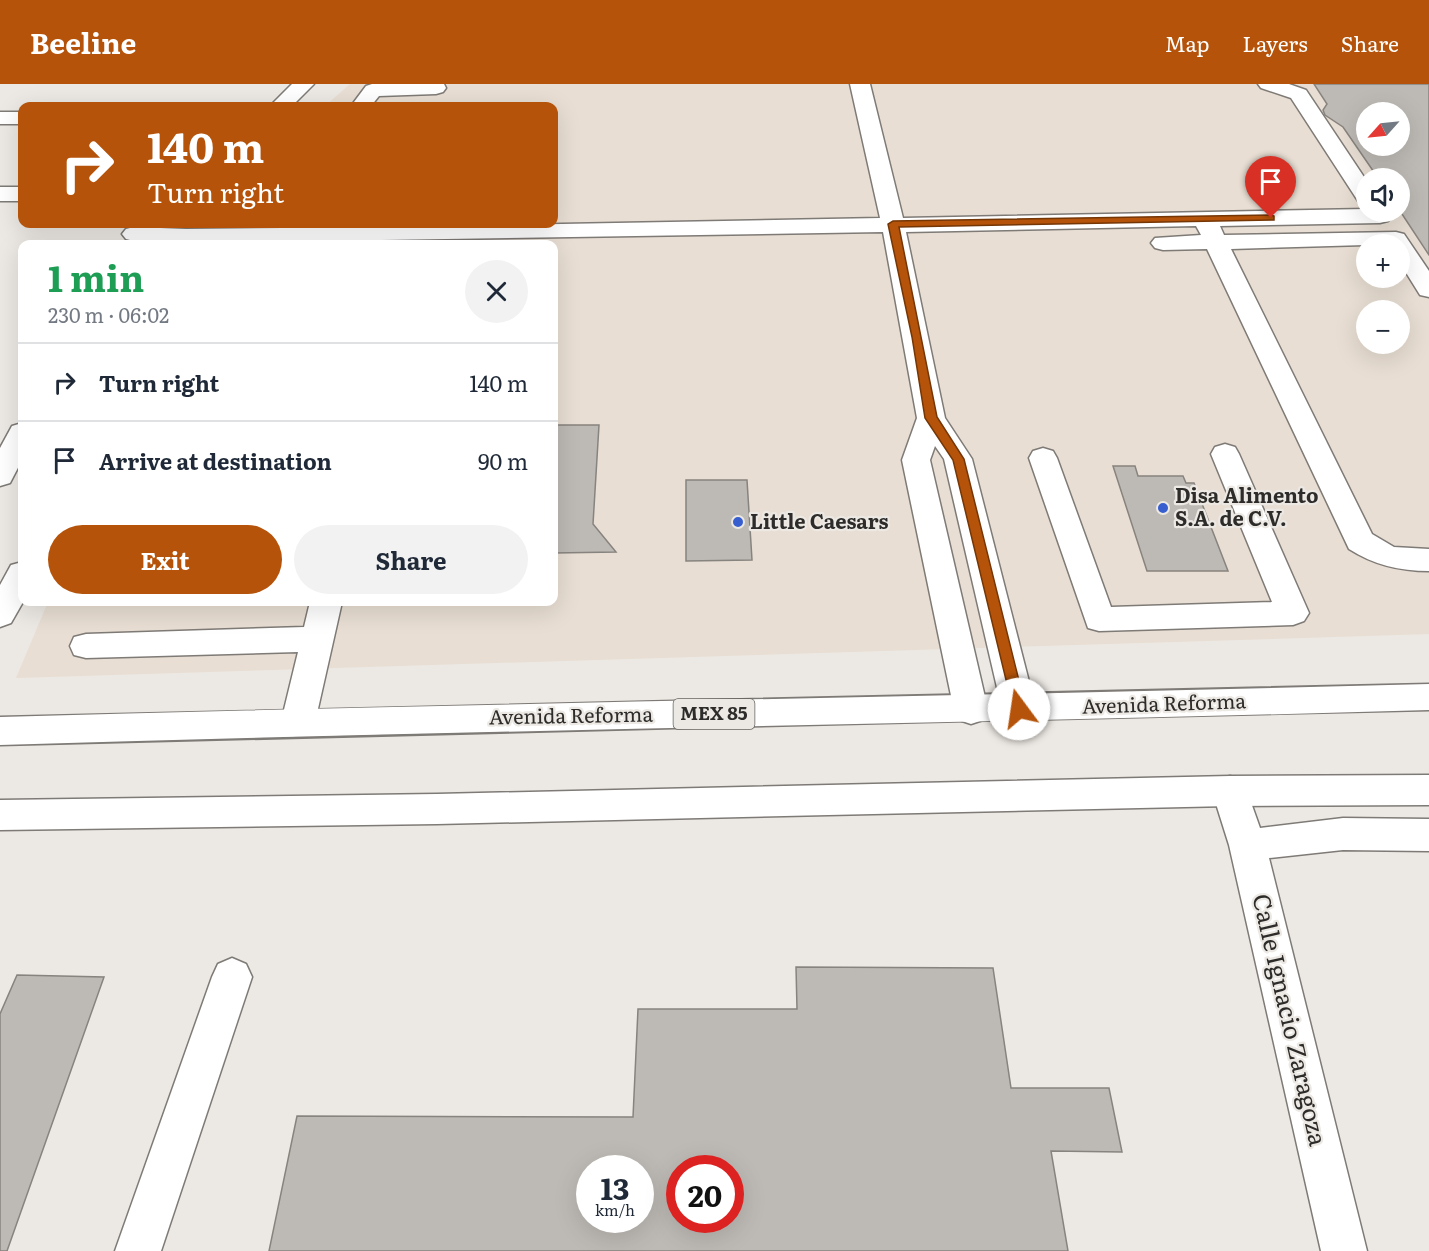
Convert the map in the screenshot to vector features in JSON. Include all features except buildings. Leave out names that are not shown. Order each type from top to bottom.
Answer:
[{"type":"main road","points":[[284,102],[304,84]]},
{"type":"main road","points":[[860,84],[896,236],[931,418],[958,459],[1019,709]]},
{"type":"main road","points":[[1268,84],[1299,94],[1356,181]]},
{"type":"main road","points":[[364,102],[373,90],[434,93]]},
{"type":"main road","points":[[0,118],[18,118]]},
{"type":"main road","points":[[0,194],[18,194]]},
{"type":"main road","points":[[1145,243],[1210,231],[1356,216]]},
{"type":"main road","points":[[1210,231],[1360,541],[1380,555],[1401,560],[1429,560]]},
{"type":"main road","points":[[137,234],[896,236],[1210,231],[1356,240]]},
{"type":"main road","points":[[558,253],[896,236],[1028,245]]},
{"type":"main road","points":[[1410,261],[1429,290]]},
{"type":"main road","points":[[931,418],[916,460],[971,710]]},
{"type":"main road","points":[[0,476],[18,440]]},
{"type":"main road","points":[[1044,458],[1099,619],[1293,613],[1225,454]]},
{"type":"main road","points":[[0,615],[18,581]]},
{"type":"main road","points":[[298,722],[325,606]]},
{"type":"main road","points":[[86,646],[317,639]]},
{"type":"main road","name":"Avenida Reforma","points":[[0,731],[298,722],[1019,709],[1429,697]]},
{"type":"main road","points":[[0,815],[437,809],[1230,791],[1429,790]]},
{"type":"main road","name":"Calle Ignacio Zaragoza","points":[[1230,791],[1247,845],[1344,1251]]},
{"type":"main road","points":[[1247,845],[1343,834],[1429,835]]},
{"type":"main road","points":[[138,1251],[231,977]]},
{"type":"shaded area","points":[[350,84],[1429,84],[1429,634],[16,678],[46,606],[558,606],[558,240],[200,240],[207,228],[558,228],[558,102],[330,102]]},
{"type":"place","name":"Disa Alimento S.A. de C.V.","points":[[1163,508]]},
{"type":"place","name":"Little Caesars","points":[[738,522]]},
{"type":"route","points":[[1019,709],[958,459],[931,418],[917,337],[893,224],[1271,218]]}]
